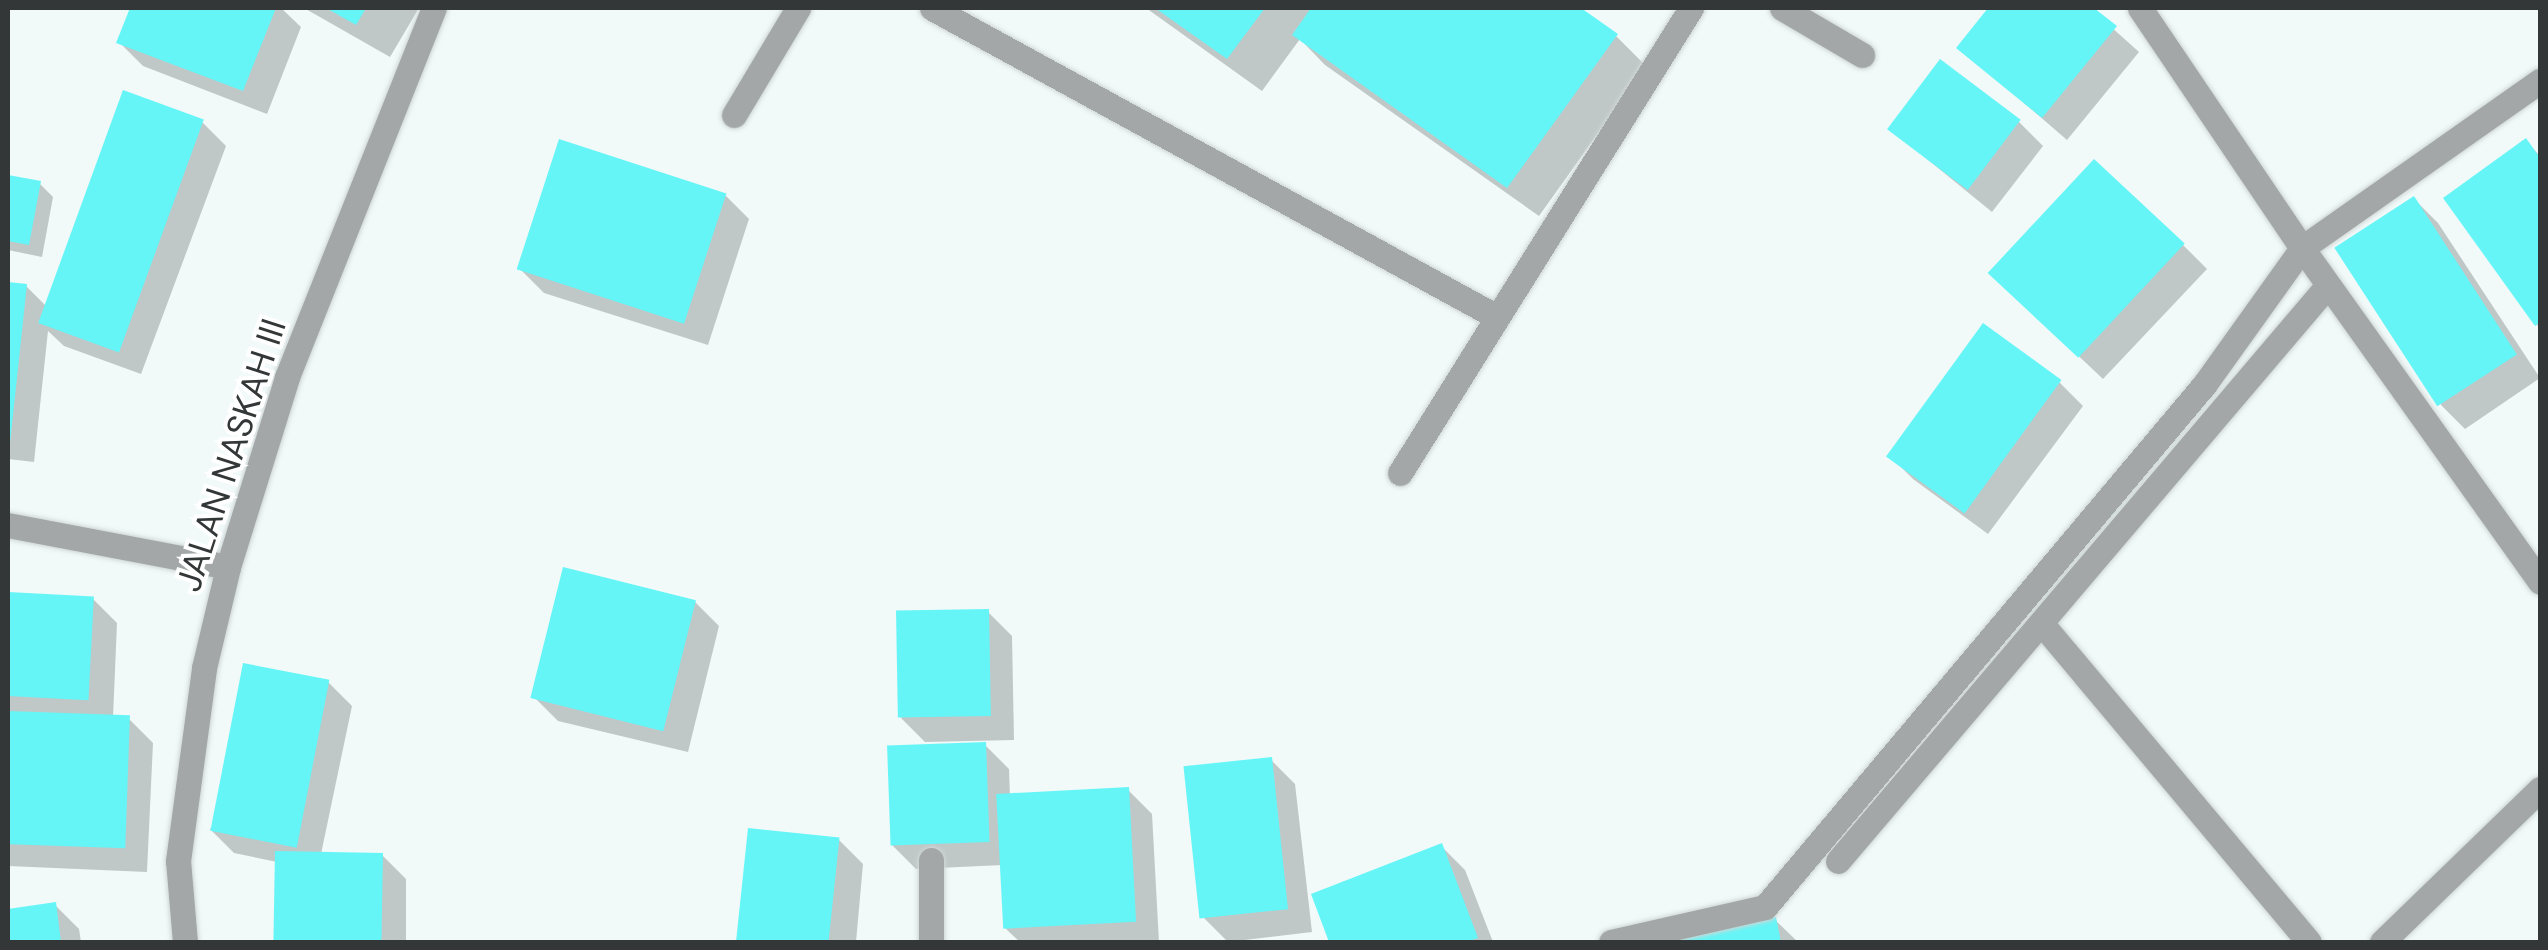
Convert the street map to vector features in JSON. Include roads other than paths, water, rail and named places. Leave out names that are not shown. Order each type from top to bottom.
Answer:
[{"type":"street","name":"JALAN NASKAH III","points":[[185,942],[178,861],[204,668],[228,567],[287,377],[434,8]]},
{"type":"street","points":[[734,115],[798,8]]},
{"type":"street","points":[[932,8],[1498,317]]},
{"type":"street","points":[[1400,474],[1691,8]]},
{"type":"street","points":[[1782,8],[1862,54]]},
{"type":"street","points":[[2140,8],[2302,248],[2540,582]]},
{"type":"street","points":[[1611,942],[1766,907],[2204,385],[2302,248],[2540,81]]},
{"type":"street","points":[[1838,861],[2328,285]]},
{"type":"street","points":[[8,526],[228,567]]},
{"type":"street","points":[[2042,624],[2309,942]]},
{"type":"street","points":[[2382,942],[2540,789]]},
{"type":"street","points":[[931,860],[931,942]]}]
